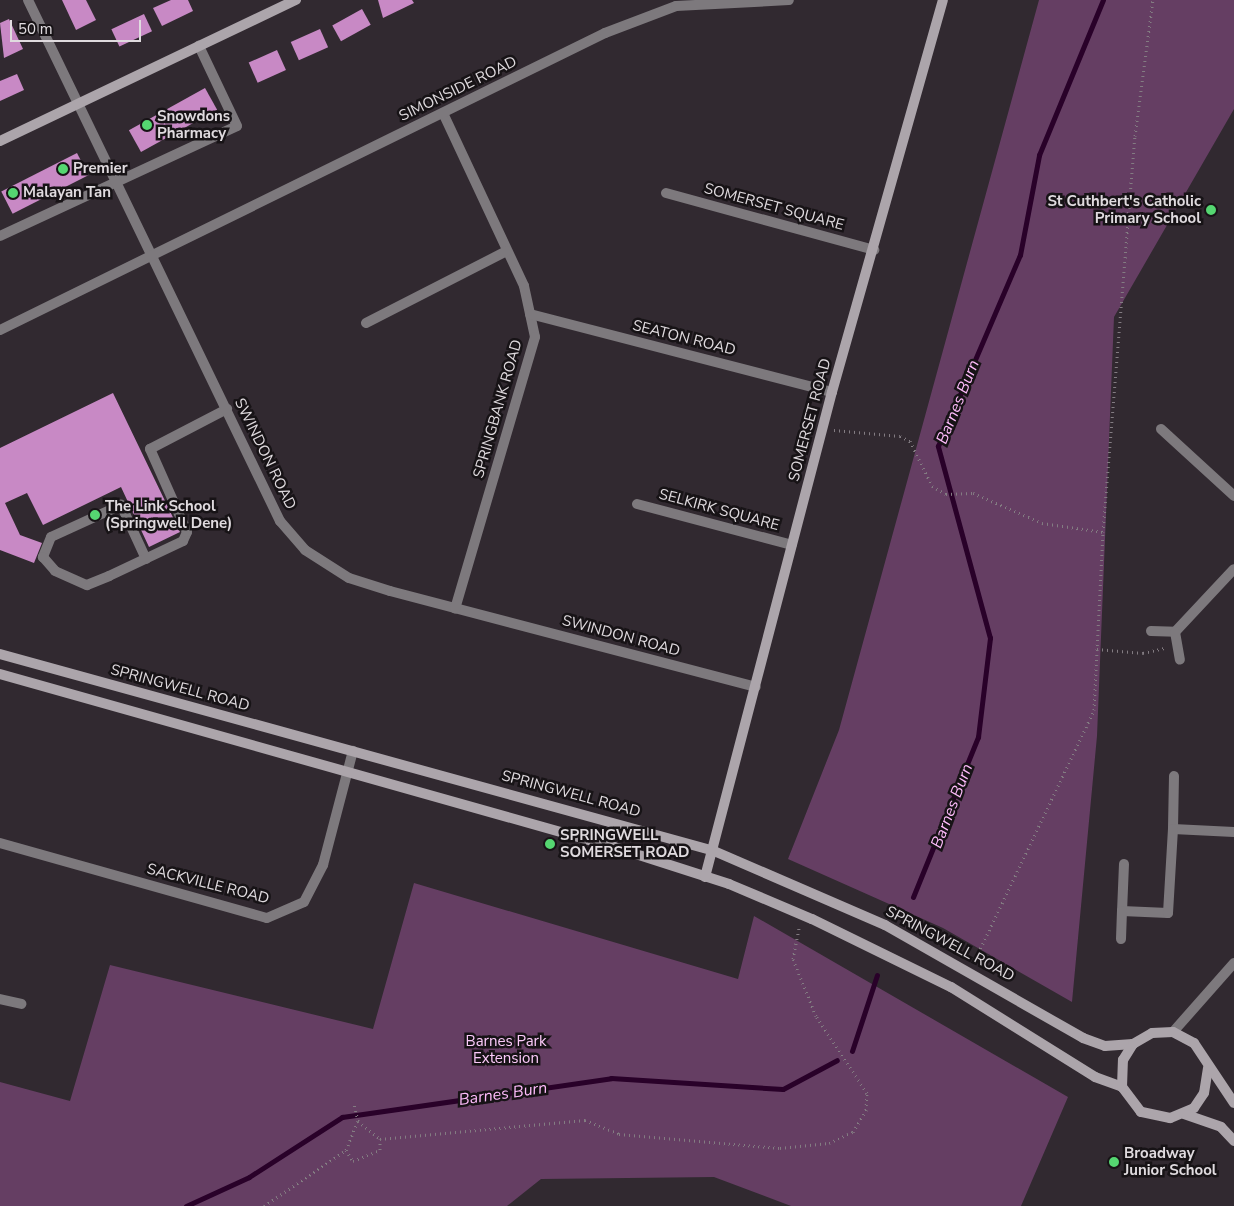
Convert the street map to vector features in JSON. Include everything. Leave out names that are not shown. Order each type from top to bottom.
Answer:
[{"type":"main road","points":[[0,141],[78,102],[296,0]]},
{"type":"main road","name":"SOMERSET ROAD","points":[[706,877],[832,392],[874,250],[943,0]]},
{"type":"main road","name":"SPRINGWELL ROAD","points":[[0,654],[714,851],[812,891],[970,970],[1083,1038],[1105,1046],[1133,1044],[1152,1032],[1173,1032]]},
{"type":"main road","points":[[0,674],[348,772],[706,877],[801,914],[951,987],[1095,1077],[1122,1087],[1140,1112],[1160,1118],[1184,1114],[1221,1127],[1234,1141]]},
{"type":"main road","points":[[1173,1032],[1194,1043],[1208,1068],[1234,1103]]},
{"type":"main road","points":[[1122,1087],[1123,1060],[1133,1044]]},
{"type":"main road","points":[[1184,1114],[1204,1093],[1208,1068]]},
{"type":"street","name":"SWINDON ROAD","points":[[28,0],[118,182],[280,521],[305,550],[349,578],[455,608],[756,687]]},
{"type":"street","name":"SIMONSIDE ROAD","points":[[0,330],[605,33],[676,6],[789,0]]},
{"type":"street","points":[[0,236],[236,126],[199,46]]},
{"type":"street","name":"SPRINGBANK ROAD","points":[[443,113],[524,286],[535,337],[455,608]]},
{"type":"street","name":"SOMERSET SQUARE","points":[[666,193],[874,250]]},
{"type":"street","points":[[366,323],[507,251]]},
{"type":"street","name":"SEATON ROAD","points":[[530,314],[832,392]]},
{"type":"street","points":[[146,559],[121,505],[51,537],[43,557],[56,572],[87,586],[146,559],[188,535],[150,449],[227,409]]},
{"type":"street","points":[[1161,429],[1234,496]]},
{"type":"street","name":"SELKIRK SQUARE","points":[[637,504],[792,545]]},
{"type":"street","points":[[1151,631],[1175,632],[1234,569]]},
{"type":"street","points":[[1175,632],[1180,660]]},
{"type":"street","name":"SACKVILLE ROAD","points":[[0,843],[267,918],[304,902],[323,865],[353,751]]},
{"type":"street","points":[[1122,911],[1168,913],[1174,776]]},
{"type":"street","points":[[1172,829],[1234,832]]},
{"type":"street","points":[[1122,939],[1124,864]]},
{"type":"street","points":[[1173,1032],[1234,963]]},
{"type":"street","points":[[0,999],[21,1004]]},
{"type":"path","points":[[970,970],[1094,710],[1103,532],[1135,136],[1152,0]]},
{"type":"path","points":[[822,430],[900,436],[915,449],[932,486],[946,494],[968,494],[1042,523],[1103,532]]},
{"type":"path","points":[[1097,649],[1142,653],[1177,646]]},
{"type":"path","points":[[358,1121],[380,1139],[585,1120],[619,1134],[780,1148],[828,1143],[853,1132],[866,1110],[867,1093],[816,1016],[793,960],[801,914]]},
{"type":"path","points":[[264,1206],[346,1150],[358,1121],[354,1104]]},
{"type":"path","points":[[346,1150],[353,1160],[380,1150],[380,1139]]},
{"type":"green space","points":[[1039,0],[1234,0],[1234,109],[1114,317],[1097,736],[1072,1002],[943,928],[788,859],[839,730]]},
{"type":"green space","name":"Barnes Park Extension","points":[[414,883],[738,979],[754,916],[1068,1097],[1021,1206],[791,1206],[714,1177],[541,1179],[507,1206],[0,1206],[0,1082],[70,1101],[110,965],[373,1029]]},
{"type":"building","points":[[62,0],[86,0],[96,20],[76,30]]},
{"type":"building","points":[[171,0],[188,0],[193,11],[162,26],[153,8]]},
{"type":"building","points":[[378,0],[412,0],[414,3],[383,18]]},
{"type":"building","points":[[362,9],[371,25],[341,41],[332,25]]},
{"type":"building","points":[[144,14],[152,31],[119,46],[111,29]]},
{"type":"building","points":[[9,19],[23,49],[4,58],[0,23]]},
{"type":"building","points":[[320,29],[328,47],[299,60],[291,42]]},
{"type":"building","points":[[277,50],[286,70],[258,83],[249,63]]},
{"type":"building","points":[[17,74],[24,90],[0,101],[0,81]]},
{"type":"building","points":[[205,88],[217,110],[141,152],[129,130]]},
{"type":"building","points":[[77,153],[88,175],[13,214],[1,192]]},
{"type":"building","points":[[113,393],[180,532],[149,547],[121,487],[43,525],[27,493],[5,503],[20,535],[42,543],[34,563],[0,550],[0,448]]},
{"type":"waterway","name":"Barnes Burn","points":[[913,897],[978,737],[990,638],[938,446],[1020,255],[1039,155],[1103,0]]},
{"type":"waterway","points":[[852,1051],[877,975]]},
{"type":"waterway","name":"Barnes Burn","points":[[186,1206],[249,1177],[342,1117],[611,1078],[783,1089],[837,1060]]},
{"type":"place","name":"Snowdons Pharmacy","points":[[147,125]]},
{"type":"place","name":"Premier","points":[[63,169]]},
{"type":"place","name":"Malayan Tan","points":[[13,193]]},
{"type":"place","name":"St Cuthbert's Catholic Primary School","points":[[1211,210]]},
{"type":"place","name":"The Link School (Springwell Dene)","points":[[95,515]]},
{"type":"place","name":"SPRINGWELL SOMERSET ROAD","points":[[550,844]]},
{"type":"place","name":"Broadway Junior School","points":[[1114,1162]]}]
